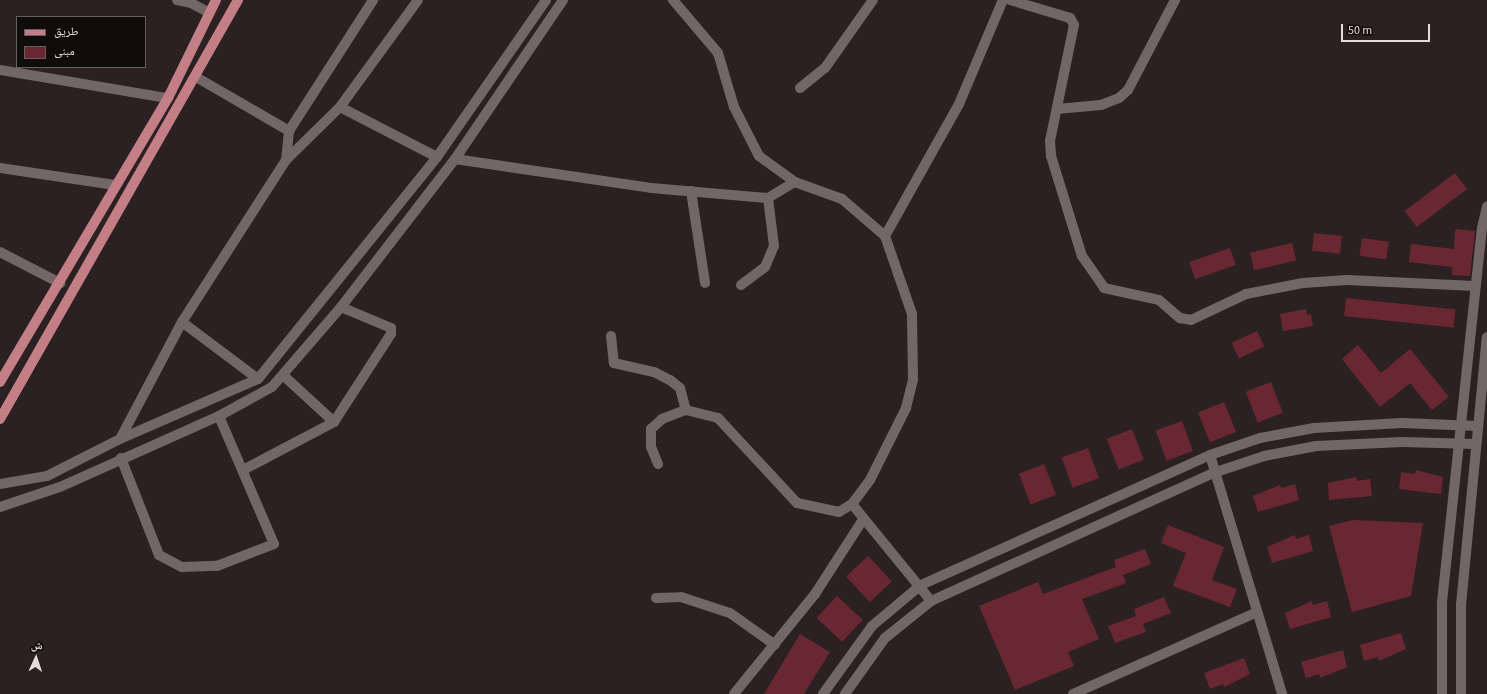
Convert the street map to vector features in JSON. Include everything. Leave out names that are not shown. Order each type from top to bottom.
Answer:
[{"type":"main road","points":[[208,12],[210,0]]},
{"type":"main road","points":[[0,382],[60,283],[115,185],[168,98],[208,12],[216,0]]},
{"type":"main road","points":[[0,419],[196,77],[238,0]]},
{"type":"street","points":[[177,0],[192,2],[208,12]]},
{"type":"street","points":[[286,160],[289,131],[373,0]]},
{"type":"street","points":[[120,439],[182,322],[286,160],[340,107],[418,0]]},
{"type":"street","points":[[0,484],[47,476],[120,439],[258,379],[437,157],[546,0]]},
{"type":"street","points":[[0,507],[60,487],[121,458],[219,416],[266,391],[284,376],[341,307],[455,158],[562,0]]},
{"type":"street","points":[[658,464],[651,447],[651,429],[662,419],[686,410],[718,418],[797,503],[839,512],[852,504],[886,452],[906,408],[913,379],[912,314],[885,236],[842,199],[795,182],[759,156],[734,107],[718,53],[673,0]]},
{"type":"street","points":[[800,88],[825,68],[873,0]]},
{"type":"street","points":[[885,236],[959,104],[1003,0]]},
{"type":"street","points":[[1010,0],[1070,18],[1074,25],[1050,141],[1054,175],[1082,256],[1104,288],[1114,293],[1159,300],[1180,318],[1191,320],[1246,294],[1303,283],[1347,280],[1475,286]]},
{"type":"street","points":[[1057,109],[1100,105],[1119,98],[1128,90],[1175,0]]},
{"type":"street","points":[[0,70],[168,98]]},
{"type":"street","points":[[196,77],[289,131]]},
{"type":"street","points":[[340,107],[437,157]]},
{"type":"street","points":[[455,158],[691,191],[768,198],[795,182]]},
{"type":"street","points":[[0,168],[115,185]]},
{"type":"street","points":[[691,191],[705,283]]},
{"type":"street","points":[[741,285],[765,268],[774,246],[768,198]]},
{"type":"street","points":[[1442,694],[1442,602],[1475,286],[1487,207]]},
{"type":"street","points":[[0,252],[60,283]]},
{"type":"street","points":[[245,469],[334,422],[392,328],[341,307]]},
{"type":"street","points":[[182,322],[258,379]]},
{"type":"street","points":[[611,336],[614,363],[654,372],[670,380],[680,388],[686,410]]},
{"type":"street","points":[[1461,694],[1460,605],[1487,337]]},
{"type":"street","points":[[284,376],[334,422]]},
{"type":"street","points":[[121,458],[159,555],[182,567],[217,566],[274,544],[245,469],[219,416]]},
{"type":"street","points":[[823,694],[872,626],[922,585],[1210,455],[1260,438],[1314,428],[1460,425],[1478,426]]},
{"type":"street","points":[[136,432],[144,449]]},
{"type":"street","points":[[845,694],[885,638],[931,601],[1216,472],[1264,456],[1316,446],[1458,443],[1476,444]]},
{"type":"street","points":[[1210,455],[1282,694]]},
{"type":"street","points":[[852,504],[922,585],[931,601]]},
{"type":"street","points":[[734,694],[815,594],[864,518]]},
{"type":"street","points":[[656,598],[681,597],[730,613],[775,645]]},
{"type":"street","points":[[1073,694],[1257,612]]},
{"type":"building","points":[[1455,173],[1467,189],[1417,227],[1405,211]]},
{"type":"building","points":[[1455,229],[1475,231],[1470,276],[1452,275],[1452,267],[1409,262],[1411,244],[1454,249]]},
{"type":"building","points":[[1314,233],[1342,236],[1340,254],[1312,251]]},
{"type":"building","points":[[1362,238],[1389,242],[1386,260],[1359,256]]},
{"type":"building","points":[[1292,243],[1296,261],[1254,270],[1250,253]]},
{"type":"building","points":[[1230,248],[1236,265],[1195,279],[1189,262]]},
{"type":"building","points":[[1346,298],[1455,309],[1454,327],[1344,316]]},
{"type":"building","points":[[1306,309],[1307,315],[1311,314],[1313,326],[1283,331],[1280,314]]},
{"type":"building","points":[[1257,331],[1264,346],[1239,358],[1232,343]]},
{"type":"building","points":[[1358,345],[1381,373],[1410,349],[1449,397],[1432,410],[1410,383],[1380,407],[1342,359]]},
{"type":"building","points":[[1271,382],[1283,413],[1258,422],[1246,392]]},
{"type":"building","points":[[1224,402],[1236,432],[1210,442],[1198,412]]},
{"type":"building","points":[[1182,421],[1193,451],[1167,461],[1156,431]]},
{"type":"building","points":[[1132,429],[1144,460],[1119,469],[1107,439]]},
{"type":"building","points":[[1088,448],[1099,478],[1073,488],[1062,458]]},
{"type":"building","points":[[1044,464],[1056,495],[1031,504],[1019,474]]},
{"type":"building","points":[[1416,470],[1443,477],[1441,494],[1399,489],[1401,472],[1415,474]]},
{"type":"building","points":[[1356,477],[1357,481],[1370,479],[1372,496],[1329,500],[1328,483]]},
{"type":"building","points":[[1295,484],[1299,500],[1258,512],[1253,496],[1280,485],[1281,488]]},
{"type":"building","points":[[1353,520],[1423,523],[1411,596],[1352,612],[1329,526]]},
{"type":"building","points":[[1168,525],[1224,547],[1212,580],[1237,589],[1230,607],[1173,586],[1186,553],[1161,543]]},
{"type":"building","points":[[1295,535],[1296,539],[1309,535],[1313,551],[1272,563],[1267,547]]},
{"type":"building","points":[[1145,549],[1151,564],[1123,575],[1126,583],[1082,599],[1099,639],[1068,652],[1074,666],[1015,690],[979,606],[1038,582],[1043,594],[1116,567],[1114,560]]},
{"type":"building","points":[[868,556],[892,582],[870,602],[846,576]]},
{"type":"building","points":[[837,596],[863,620],[842,642],[817,618]]},
{"type":"building","points":[[1164,597],[1171,613],[1143,624],[1146,632],[1115,643],[1108,626],[1136,616],[1134,609]]},
{"type":"building","points":[[1312,601],[1313,605],[1327,601],[1331,617],[1290,629],[1285,613]]},
{"type":"building","points":[[1401,633],[1406,649],[1379,661],[1378,657],[1364,661],[1360,645]]},
{"type":"building","points":[[800,634],[830,652],[804,694],[764,694]]},
{"type":"building","points":[[1343,650],[1347,667],[1320,678],[1319,674],[1306,678],[1301,662]]},
{"type":"building","points":[[1244,658],[1250,674],[1224,687],[1223,684],[1210,689],[1204,673]]}]
